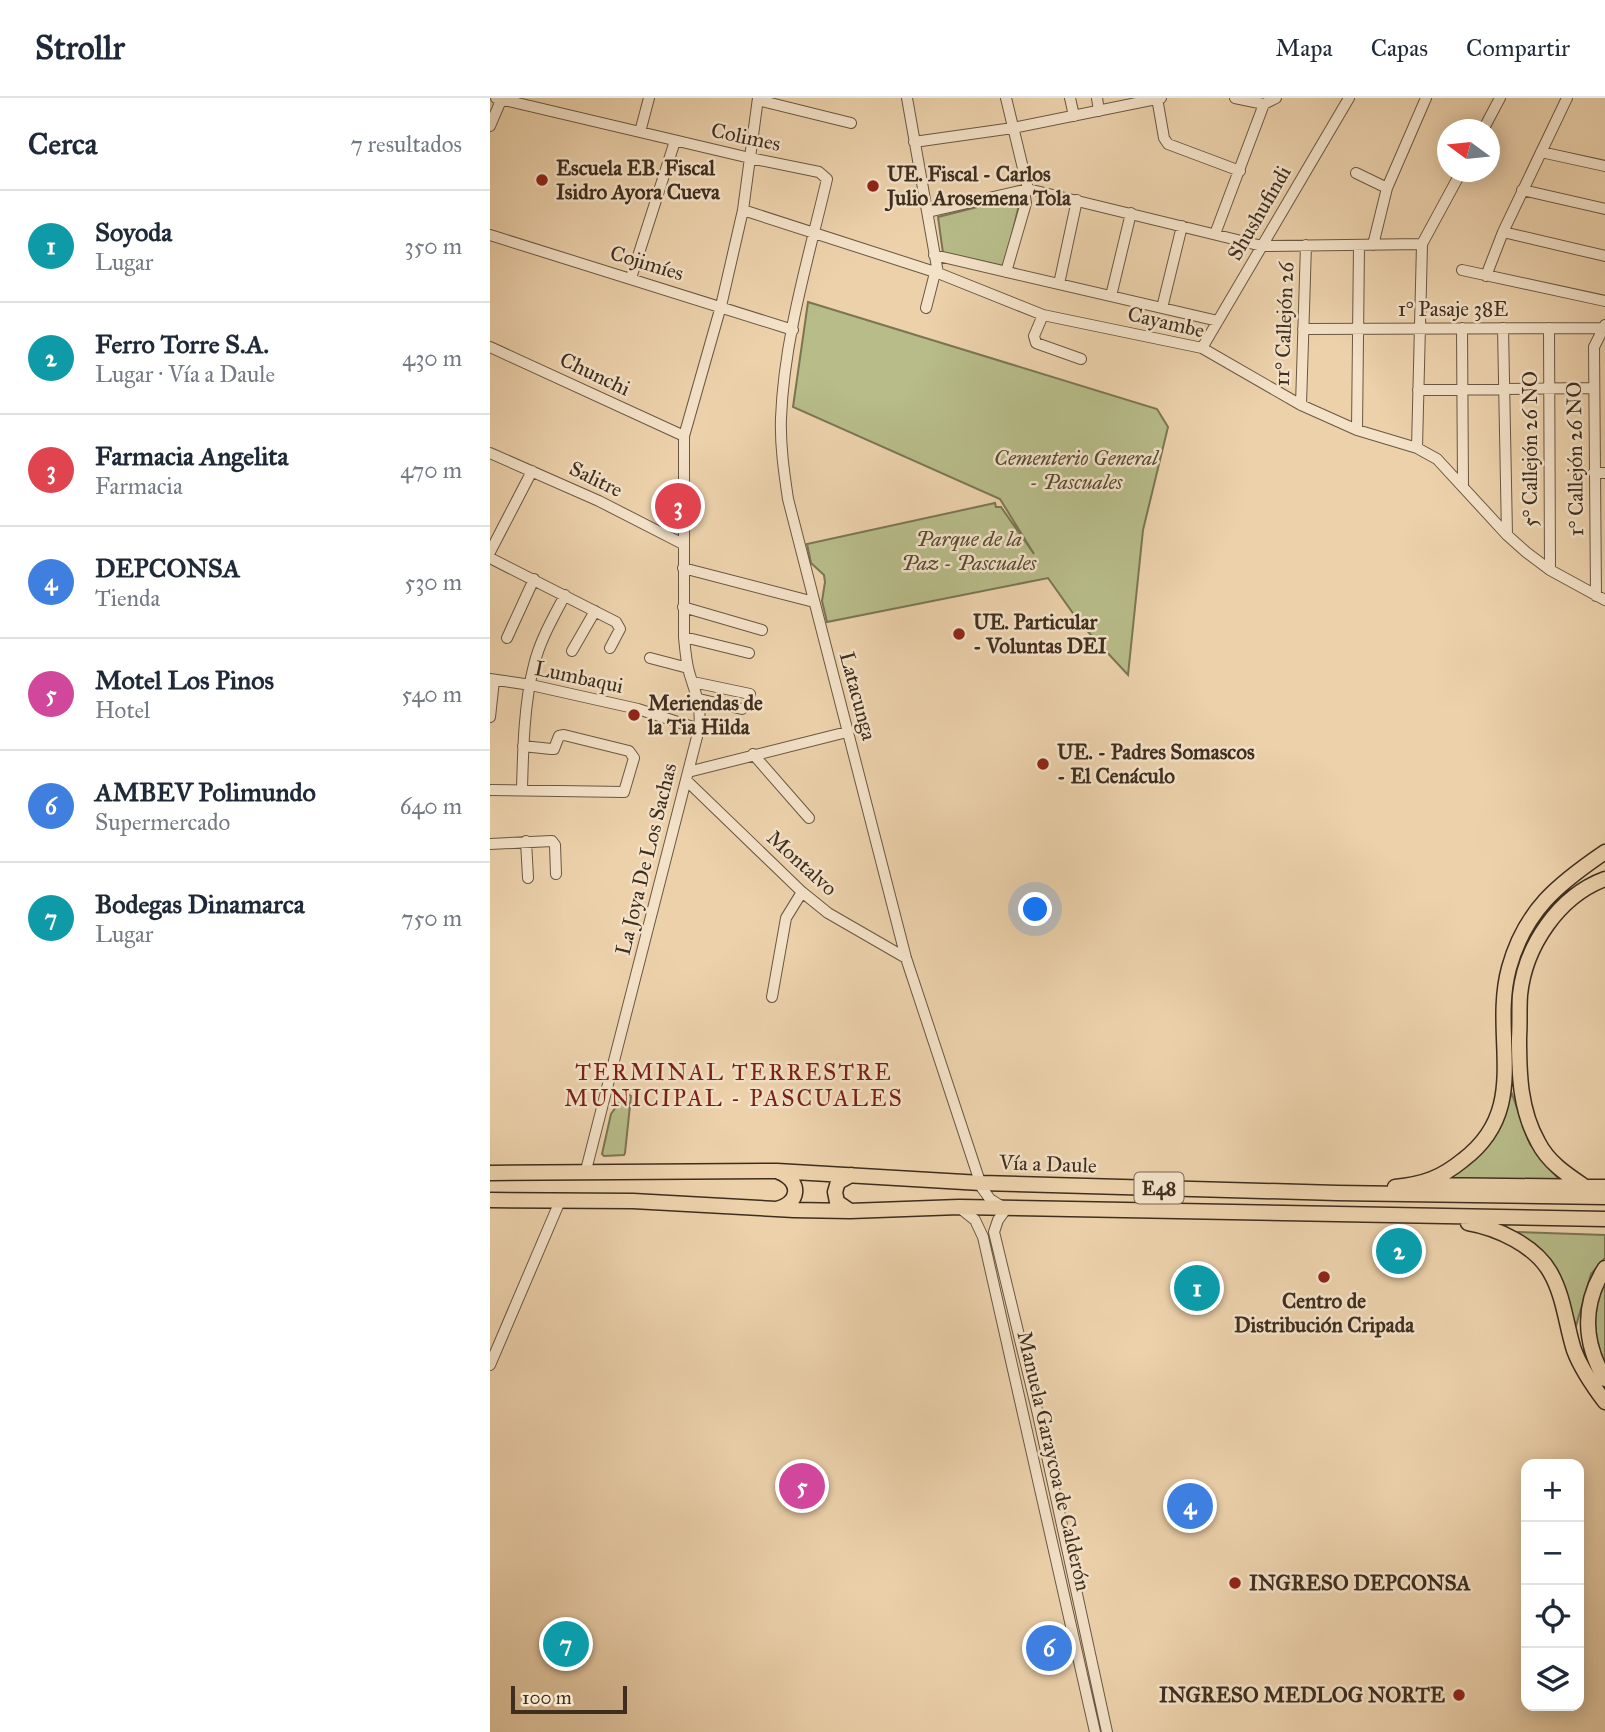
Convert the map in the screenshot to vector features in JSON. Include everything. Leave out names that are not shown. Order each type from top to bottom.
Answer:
[{"type":"highway","points":[[1338,1193],[1428,1182],[1473,1153],[1497,1121],[1504,1102],[1506,1081],[1503,1001],[1510,966],[1535,912],[1559,885],[1605,852]]},
{"type":"highway","points":[[1584,1186],[1555,1165],[1539,1145],[1527,1120],[1522,1099],[1519,1054],[1520,994],[1532,950],[1548,924],[1564,904],[1582,890],[1605,879]]},
{"type":"highway","points":[[771,1209],[787,1205],[793,1199],[795,1191],[789,1176],[777,1171]]},
{"type":"highway","name":"Vía a Daule","points":[[490,1174],[777,1171],[981,1183],[1605,1198]]},
{"type":"highway","points":[[850,1211],[837,1202],[835,1192],[838,1182],[852,1175]]},
{"type":"highway","points":[[1412,1185],[1605,1187]]},
{"type":"highway","points":[[1559,1197],[1584,1186]]},
{"type":"highway","name":"E48","points":[[490,1199],[633,1201],[850,1211],[959,1207],[1605,1219]]},
{"type":"highway","points":[[1436,1217],[1476,1224],[1497,1232],[1538,1256],[1550,1272],[1575,1352],[1591,1383],[1605,1402]]},
{"type":"highway","points":[[1535,1219],[1605,1226]]},
{"type":"highway","points":[[1605,1268],[1593,1289],[1587,1317],[1589,1340],[1596,1364],[1605,1379]]},
{"type":"street","points":[[640,132],[649,98]]},
{"type":"street","points":[[907,98],[937,273],[926,308]]},
{"type":"street","points":[[1006,98],[1026,190],[1026,203],[1006,272]]},
{"type":"street","points":[[1070,98],[1074,116]]},
{"type":"street","points":[[1097,98],[1099,111]]},
{"type":"street","points":[[914,142],[1013,128],[1158,98],[1164,138],[1168,144],[1240,171]]},
{"type":"street","points":[[1235,98],[1264,104],[1276,98]]},
{"type":"street","name":"Shushufindi","points":[[1202,348],[1349,98]]},
{"type":"street","points":[[1373,245],[1381,204],[1426,98]]},
{"type":"street","points":[[1489,119],[1500,98]]},
{"type":"street","points":[[1486,276],[1522,190],[1567,98]]},
{"type":"street","points":[[490,126],[500,99]]},
{"type":"street","name":"Colimes","points":[[500,99],[823,174]]},
{"type":"street","points":[[758,99],[851,123]]},
{"type":"street","name":"La Joya De Los Sachas","points":[[585,1174],[699,729],[699,699],[688,668],[684,637],[684,436],[721,306],[743,209],[758,99]]},
{"type":"street","points":[[1215,234],[1264,104]]},
{"type":"street","points":[[631,278],[675,141]]},
{"type":"street","points":[[1541,152],[1605,166]]},
{"type":"street","points":[[1356,173],[1387,188]]},
{"type":"street","name":"Latacunga","points":[[823,174],[827,179],[793,330],[783,396],[782,460],[788,499],[906,958],[981,1183],[990,1199],[1006,1209]]},
{"type":"street","points":[[1417,448],[1422,244],[1456,182]]},
{"type":"street","points":[[928,212],[1026,190],[1262,246],[1422,244]]},
{"type":"street","points":[[1522,190],[1605,209]]},
{"type":"street","points":[[1059,284],[1077,200]]},
{"type":"street","name":"Cayambe","points":[[743,209],[937,273],[1043,315],[1202,348],[1301,405],[1357,430],[1417,448],[1437,459],[1507,536],[1550,570],[1600,598]]},
{"type":"street","points":[[1111,296],[1131,213]]},
{"type":"street","points":[[1163,308],[1182,226]]},
{"type":"street","points":[[1503,232],[1605,256]]},
{"type":"street","name":"Cojimíes","points":[[490,235],[793,330]]},
{"type":"street","name":"11° Callejón 26","points":[[1301,405],[1306,245]]},
{"type":"street","points":[[1357,430],[1359,245]]},
{"type":"street","points":[[934,255],[1218,321]]},
{"type":"street","points":[[1462,270],[1605,301]]},
{"type":"street","points":[[1043,315],[1034,336],[1036,344],[1082,359]]},
{"type":"street","name":"1° Pasaje 38E","points":[[1303,329],[1604,327]]},
{"type":"street","name":"1° Callejón 26 NO","points":[[1600,598],[1600,473],[1593,388],[1594,347],[1604,327]]},
{"type":"street","points":[[1462,328],[1463,486]]},
{"type":"street","name":"5° Callejón 26 NO","points":[[1503,328],[1507,536]]},
{"type":"street","name":"5° Callejón 26 NO","points":[[1549,328],[1550,570]]},
{"type":"street","name":"Chunchi","points":[[490,347],[684,436]]},
{"type":"street","points":[[1418,390],[1593,388]]},
{"type":"street","name":"Salitre","points":[[490,453],[683,544]]},
{"type":"street","points":[[490,552],[533,471]]},
{"type":"street","points":[[490,558],[619,625],[619,634],[610,649]]},
{"type":"street","points":[[683,568],[814,602]]},
{"type":"street","points":[[507,638],[534,579]]},
{"type":"street","points":[[522,789],[523,746],[534,665],[547,630],[565,595]]},
{"type":"street","points":[[683,607],[762,630]]},
{"type":"street","points":[[572,651],[595,611]]},
{"type":"street","points":[[684,637],[749,653]]},
{"type":"street","points":[[650,658],[688,668]]},
{"type":"street","points":[[490,717],[492,679]]},
{"type":"street","name":"Lumbaqui","points":[[492,679],[638,709],[699,729]]},
{"type":"street","points":[[693,682],[750,694]]},
{"type":"street","points":[[699,699],[743,709]]},
{"type":"street","points":[[687,776],[753,754],[847,732]]},
{"type":"street","points":[[490,790],[624,792],[635,758],[629,751],[564,736],[559,736],[554,749],[523,746]]},
{"type":"street","points":[[753,754],[809,818]]},
{"type":"street","name":"Montalvo","points":[[687,776],[802,892],[828,913],[906,958]]},
{"type":"street","points":[[526,841],[528,878]]},
{"type":"street","points":[[490,844],[552,841],[555,845],[556,874]]},
{"type":"street","points":[[772,997],[786,918],[802,892]]},
{"type":"street","points":[[490,1365],[559,1201]]},
{"type":"street","name":"Manuela Garaycoa de Calderón","points":[[959,1207],[980,1227],[1095,1732]]},
{"type":"street","name":"Manuela Garaycoa de Calderón","points":[[1006,1209],[994,1232],[1037,1410],[1107,1732]]},
{"type":"street","points":[[1023,1413],[1037,1410]]},
{"type":"green space","points":[[1021,196],[1004,269],[943,253],[938,217]]},
{"type":"green space","name":"Cementerio General - Pascuales","points":[[808,302],[1157,409],[1168,427],[1143,530],[1128,675],[1080,623],[1048,578],[827,622],[822,601],[824,575],[811,563],[807,544],[995,503],[996,507],[1001,507],[1034,554],[1000,499],[793,407]]},
{"type":"green space","points":[[626,1093],[631,1096],[625,1153],[604,1156],[602,1154],[611,1114]]},
{"type":"green space","points":[[1512,1094],[1530,1144],[1562,1183],[1433,1182],[1483,1149]]},
{"type":"green space","points":[[1517,1232],[1605,1235],[1605,1258],[1591,1274],[1576,1326],[1558,1275]]},
{"type":"green space","points":[[1605,1278],[1605,1370],[1594,1315]]},
{"type":"place","name":"Escuela EB. Fiscal Isidro Ayora Cueva","points":[[542,180]]},
{"type":"place","name":"UE. Fiscal - Carlos Julio Arosemena Tola","points":[[873,186]]},
{"type":"place","name":"Farmacia Angelita","points":[[678,506]]},
{"type":"place","name":"UE. Particular - Voluntas DEI","points":[[959,634]]},
{"type":"place","name":"Meriendas de la Tia Hilda","points":[[634,715]]},
{"type":"place","name":"UE. - Padres Somascos - El Cenáculo","points":[[1043,764]]},
{"type":"place","name":"Ferro Torre S.A.","points":[[1399,1251]]},
{"type":"place","name":"Centro de Distribución Cripada","points":[[1324,1277]]},
{"type":"place","name":"Soyoda","points":[[1197,1288]]},
{"type":"place","name":"Motel Los Pinos","points":[[802,1486]]},
{"type":"place","name":"DEPCONSA","points":[[1190,1506]]},
{"type":"place","name":"INGRESO DEPCONSA","points":[[1235,1583]]},
{"type":"place","name":"Bodegas Dinamarca","points":[[566,1644]]},
{"type":"place","name":"AMBEV Polimundo","points":[[1049,1648]]},
{"type":"place","name":"INGRESO MEDLOG NORTE","points":[[1459,1695]]},
{"type":"district","name":"TERMINAL TERRESTRE MUNICIPAL - PASCUALES","points":[[734,1085]]},
{"type":"park label","name":"Parque de la Paz - Pascuales","points":[[969,551]]}]
